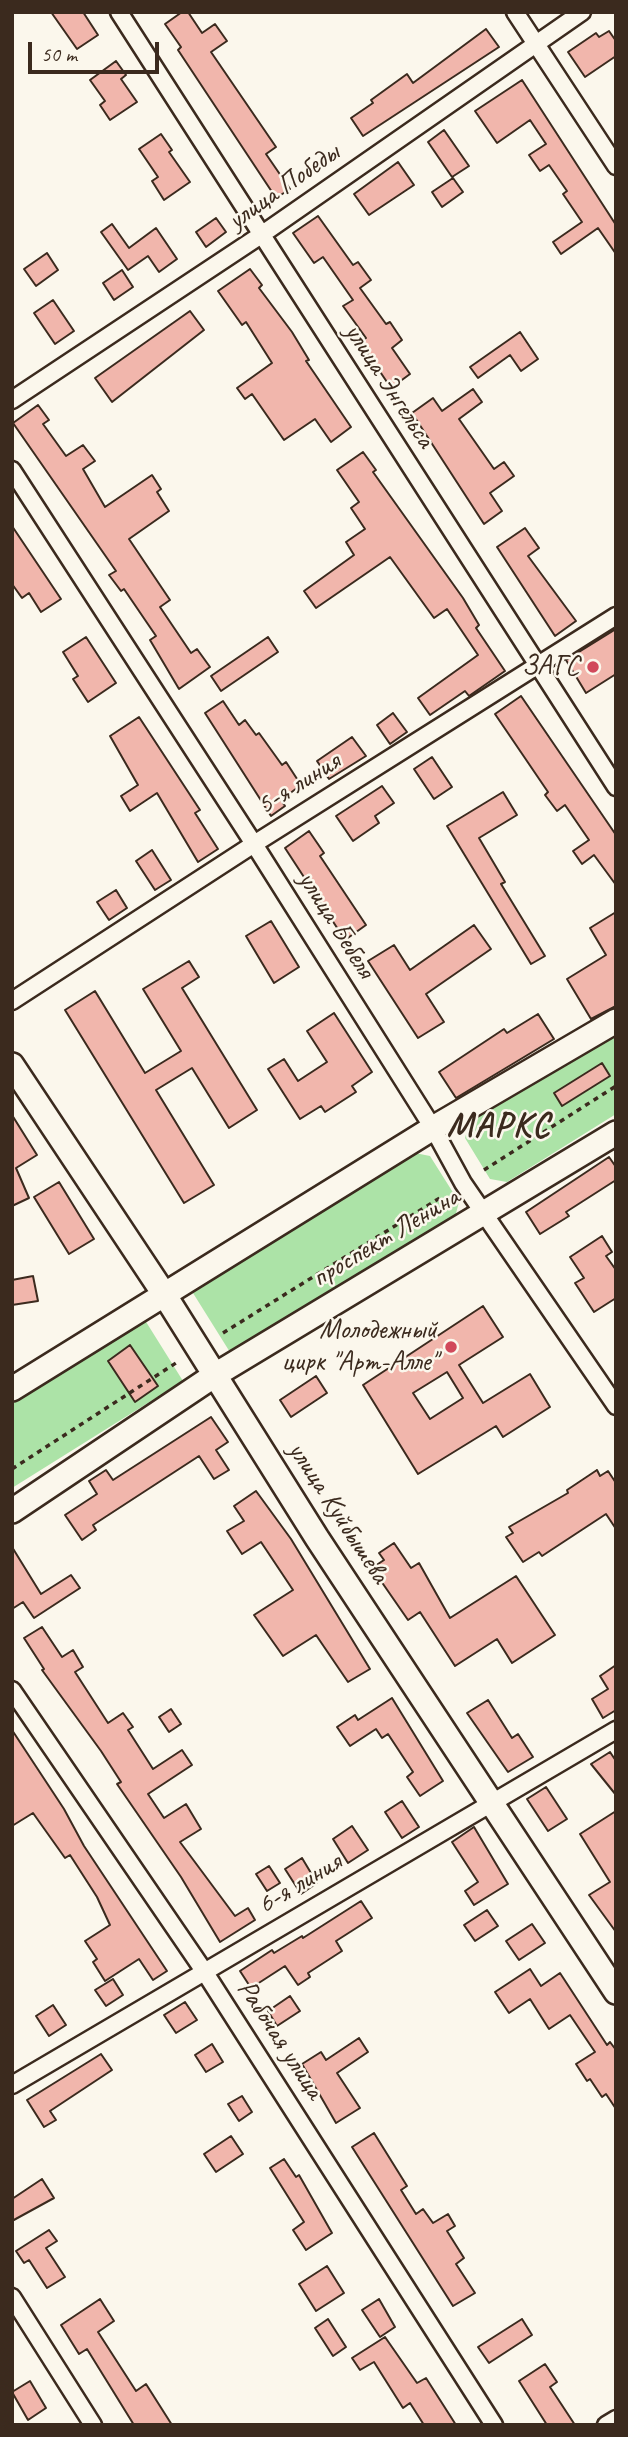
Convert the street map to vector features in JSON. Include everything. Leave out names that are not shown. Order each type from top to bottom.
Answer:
[{"type":"street","name":"улица Энгельса","points":[[119,12],[536,667],[616,787]]},
{"type":"street","points":[[515,12],[616,166]]},
{"type":"street","name":"улица Победы","points":[[12,400],[261,235],[582,12]]},
{"type":"street","name":"улица Бебеля","points":[[12,470],[254,844],[433,1128],[463,1183],[616,1406]]},
{"type":"street","name":"5-я линия","points":[[12,1001],[254,844],[616,616]]},
{"type":"street","points":[[12,1389],[433,1128],[616,1021]]},
{"type":"street","name":"улица Куйбышева","points":[[12,1065],[164,1294],[317,1538],[616,1992]]},
{"type":"street","name":"проспект Ленина","points":[[12,1511],[215,1375],[616,1133]]},
{"type":"street","name":"Рабочая улица","points":[[12,1690],[204,1971],[494,2425]]},
{"type":"street","name":"6-я линия","points":[[12,2085],[616,1730]]},
{"type":"street","points":[[12,2297],[93,2425]]},
{"type":"street","points":[[606,2425],[616,2419]]},
{"type":"path","points":[[484,1170],[616,1086]]},
{"type":"path","points":[[223,1333],[443,1196]]},
{"type":"path","points":[[12,1469],[176,1363]]},
{"type":"green space","points":[[616,1031],[616,1114],[507,1182],[490,1179],[465,1138],[469,1123]]},
{"type":"green space","points":[[415,1153],[430,1156],[459,1202],[455,1217],[233,1357],[193,1293]]},
{"type":"green space","points":[[143,1317],[183,1381],[12,1488],[12,1399]]},
{"type":"building","points":[[51,12],[83,12],[98,35],[77,49]]},
{"type":"building","points":[[182,12],[188,12],[202,33],[215,24],[227,41],[211,52],[276,147],[266,154],[290,189],[276,198],[178,50],[181,47],[165,24]]},
{"type":"building","points":[[486,29],[499,47],[363,136],[351,118],[373,103],[371,100],[407,74],[413,83]]},
{"type":"building","points":[[609,31],[616,41],[616,56],[585,77],[568,52],[596,33],[599,37]]},
{"type":"building","points":[[116,61],[126,75],[121,79],[137,102],[110,120],[100,105],[105,101],[90,80]]},
{"type":"building","points":[[522,80],[616,225],[616,254],[598,228],[561,254],[553,242],[582,222],[563,194],[567,191],[549,165],[540,171],[529,155],[546,144],[530,120],[497,143],[475,111]]},
{"type":"building","points":[[444,130],[469,166],[452,177],[428,142]]},
{"type":"building","points":[[161,134],[172,150],[169,152],[190,182],[164,200],[152,181],[158,177],[139,149]]},
{"type":"building","points":[[398,162],[414,185],[369,215],[354,194]]},
{"type":"building","points":[[453,178],[463,192],[442,207],[432,192]]},
{"type":"building","points":[[318,216],[353,265],[358,262],[371,280],[360,288],[386,324],[390,322],[402,340],[392,348],[410,374],[391,388],[360,342],[366,338],[343,306],[353,300],[323,257],[314,263],[293,233]]},
{"type":"building","points":[[216,218],[226,232],[206,247],[196,232]]},
{"type":"building","points":[[112,224],[129,248],[156,228],[177,259],[159,272],[148,256],[128,270],[101,232]]},
{"type":"building","points":[[47,253],[58,270],[36,286],[24,269]]},
{"type":"building","points":[[250,269],[262,285],[259,288],[292,332],[309,360],[306,361],[351,427],[331,442],[315,419],[284,440],[252,394],[245,399],[237,388],[272,363],[246,322],[242,325],[218,291]]},
{"type":"building","points":[[122,270],[133,287],[114,300],[103,283]]},
{"type":"building","points":[[53,300],[74,331],[55,344],[34,313]]},
{"type":"building","points":[[190,311],[204,330],[112,402],[95,378]]},
{"type":"building","points":[[520,332],[538,359],[521,371],[510,355],[478,378],[470,367]]},
{"type":"building","points":[[473,389],[482,402],[459,419],[494,469],[504,462],[514,476],[490,493],[502,511],[484,524],[412,413],[433,398],[442,411]]},
{"type":"building","points":[[38,405],[49,420],[43,424],[66,456],[83,445],[95,461],[83,469],[105,507],[152,475],[161,489],[157,492],[169,511],[129,539],[170,600],[160,607],[191,653],[197,649],[210,667],[179,689],[150,640],[156,636],[124,589],[121,591],[109,575],[116,571],[13,423]]},
{"type":"building","points":[[363,452],[376,470],[373,472],[463,598],[479,625],[476,628],[505,671],[469,696],[465,691],[430,715],[418,698],[478,655],[447,609],[434,618],[390,557],[316,608],[304,591],[354,555],[346,542],[365,529],[351,508],[359,502],[337,470]]},
{"type":"building","points":[[12,526],[61,599],[41,612],[29,593],[22,598],[12,584]]},
{"type":"building","points":[[525,528],[539,548],[528,556],[576,621],[555,636],[497,547]]},
{"type":"building","name":"ЗАГС","points":[[616,629],[616,674],[586,693],[566,660]]},
{"type":"building","points":[[86,637],[116,683],[88,702],[73,679],[78,676],[63,652]]},
{"type":"building","points":[[268,637],[278,652],[221,691],[211,676]]},
{"type":"building","points":[[521,696],[616,835],[616,885],[594,855],[582,864],[573,851],[589,840],[565,805],[557,811],[545,795],[548,792],[495,714]]},
{"type":"building","points":[[223,701],[239,725],[245,720],[256,735],[259,733],[282,765],[286,762],[301,785],[281,800],[285,806],[271,816],[205,713]]},
{"type":"building","points":[[393,713],[407,732],[390,744],[377,725]]},
{"type":"building","points":[[139,717],[200,810],[195,813],[218,849],[198,862],[157,793],[130,811],[121,796],[138,785],[110,736]]},
{"type":"building","points":[[352,737],[366,756],[329,779],[317,761]]},
{"type":"building","points":[[432,757],[452,787],[434,799],[414,769]]},
{"type":"building","points":[[382,786],[394,803],[375,816],[379,823],[353,841],[336,816]]},
{"type":"building","points":[[503,792],[517,815],[479,838],[505,882],[501,884],[545,956],[531,964],[447,826]]},
{"type":"building","points":[[309,831],[324,853],[320,856],[366,925],[345,940],[285,848]]},
{"type":"building","points":[[152,850],[171,880],[155,890],[136,861]]},
{"type":"building","points":[[116,890],[127,908],[109,920],[97,902]]},
{"type":"building","points":[[616,912],[616,1006],[591,1019],[567,979],[606,955],[590,928]]},
{"type":"building","points":[[271,921],[299,967],[274,983],[246,936]]},
{"type":"building","points":[[474,925],[491,949],[426,994],[444,1022],[418,1038],[368,961],[394,945],[410,970]]},
{"type":"building","points":[[189,961],[199,977],[182,988],[257,1110],[229,1128],[192,1068],[156,1090],[214,1185],[184,1203],[65,1010],[95,991],[145,1073],[181,1051],[143,989]]},
{"type":"building","points":[[334,1013],[372,1072],[352,1086],[356,1092],[325,1112],[321,1106],[300,1119],[268,1069],[284,1059],[298,1081],[327,1062],[307,1031]]},
{"type":"building","points":[[538,1014],[554,1039],[456,1098],[439,1072],[504,1029],[507,1033]]},
{"type":"building","points":[[602,1063],[610,1076],[562,1106],[554,1093]]},
{"type":"building","points":[[12,1115],[37,1155],[16,1168],[29,1198],[12,1206]]},
{"type":"building","points":[[609,1157],[616,1167],[616,1180],[566,1212],[569,1216],[540,1234],[526,1212]]},
{"type":"building","points":[[59,1182],[94,1239],[69,1254],[34,1197]]},
{"type":"building","points":[[602,1236],[612,1252],[606,1256],[616,1270],[616,1298],[594,1312],[575,1283],[584,1278],[570,1257]]},
{"type":"building","points":[[33,1276],[38,1301],[12,1305],[12,1280]]},
{"type":"building","points":[[483,1306],[503,1337],[459,1365],[483,1403],[530,1374],[550,1407],[503,1437],[496,1426],[418,1474],[363,1385]],"holes":[[[447,1372],[463,1398],[430,1419],[413,1393]]]},
{"type":"building","points":[[130,1345],[158,1386],[135,1402],[108,1361]]},
{"type":"building","points":[[316,1376],[327,1393],[291,1417],[280,1400]]},
{"type":"building","points":[[211,1417],[228,1442],[216,1450],[229,1470],[214,1479],[199,1456],[93,1525],[96,1530],[82,1540],[65,1515],[97,1494],[89,1481],[106,1470],[113,1480]]},
{"type":"building","points":[[597,1470],[600,1476],[608,1471],[616,1483],[616,1529],[606,1514],[542,1556],[539,1552],[523,1562],[506,1537],[513,1533],[509,1527],[568,1493],[567,1490]]},
{"type":"building","points":[[256,1491],[291,1539],[370,1669],[348,1682],[316,1635],[283,1656],[254,1615],[293,1590],[261,1542],[242,1554],[227,1531],[244,1521],[234,1506]]},
{"type":"building","points":[[394,1543],[411,1568],[419,1563],[450,1618],[516,1576],[555,1635],[512,1663],[497,1639],[455,1666],[420,1612],[408,1620],[372,1568],[384,1560],[379,1553]]},
{"type":"building","points":[[12,1547],[41,1594],[71,1575],[80,1588],[34,1618],[23,1602],[12,1609]]},
{"type":"building","points":[[42,1627],[62,1657],[73,1650],[83,1667],[75,1672],[108,1723],[123,1713],[133,1727],[128,1730],[153,1769],[182,1750],[192,1765],[148,1794],[164,1818],[186,1804],[201,1829],[180,1842],[235,1916],[248,1908],[255,1920],[220,1942],[181,1877],[117,1784],[121,1782],[101,1751],[42,1670],[44,1669],[24,1638]]},
{"type":"building","points":[[616,1665],[616,1710],[603,1718],[592,1699],[608,1689],[600,1676]]},
{"type":"building","points":[[392,1698],[443,1781],[420,1796],[407,1777],[413,1772],[388,1734],[382,1738],[376,1729],[350,1746],[337,1727],[355,1715],[358,1720]]},
{"type":"building","points":[[488,1700],[512,1738],[518,1734],[533,1757],[508,1772],[467,1713]]},
{"type":"building","points":[[171,1709],[181,1724],[169,1732],[159,1717]]},
{"type":"building","points":[[12,1730],[64,1809],[84,1846],[167,1971],[153,1980],[139,1959],[105,1981],[93,1962],[97,1959],[85,1941],[110,1925],[97,1897],[70,1855],[65,1858],[33,1813],[12,1826]]},
{"type":"building","points":[[610,1752],[616,1761],[616,1795],[591,1764]]},
{"type":"building","points":[[546,1787],[567,1819],[548,1831],[527,1799]]},
{"type":"building","points":[[402,1801],[419,1827],[402,1838],[385,1812]]},
{"type":"building","points":[[616,1811],[616,1932],[589,1895],[610,1882],[580,1834]]},
{"type":"building","points":[[352,1826],[368,1850],[348,1863],[333,1839]]},
{"type":"building","points":[[474,1827],[508,1884],[474,1905],[465,1891],[478,1882],[452,1842]]},
{"type":"building","points":[[302,1858],[317,1883],[301,1894],[285,1869]]},
{"type":"building","points":[[269,1866],[280,1883],[267,1891],[256,1874]]},
{"type":"building","points":[[361,1901],[372,1918],[336,1941],[342,1951],[308,1973],[310,1977],[298,1985],[285,1966],[251,1988],[240,1971],[272,1950],[274,1953],[302,1936],[303,1938]]},
{"type":"building","points":[[487,1910],[498,1926],[475,1941],[464,1925]]},
{"type":"building","points":[[532,1924],[545,1943],[519,1960],[506,1941]]},
{"type":"building","points":[[530,1969],[541,1986],[560,1973],[607,2045],[610,2042],[616,2050],[616,2109],[606,2094],[602,2097],[590,2079],[587,2081],[576,2064],[595,2052],[570,2015],[549,2029],[530,1999],[509,2013],[495,1992]]},
{"type":"building","points":[[113,1979],[123,1995],[106,2006],[95,1990]]},
{"type":"building","points":[[290,1996],[300,2011],[277,2026],[268,2011]]},
{"type":"building","points":[[185,2002],[197,2020],[176,2033],[164,2015]]},
{"type":"building","points":[[53,2005],[66,2025],[49,2036],[36,2016]]},
{"type":"building","points":[[359,2038],[368,2052],[337,2073],[360,2108],[336,2123],[302,2064],[321,2052],[326,2060]]},
{"type":"building","points":[[212,2044],[223,2062],[206,2072],[195,2055]]},
{"type":"building","points":[[101,2054],[112,2070],[50,2111],[56,2120],[44,2127],[27,2100]]},
{"type":"building","points":[[242,2096],[252,2112],[239,2121],[228,2104]]},
{"type":"building","points":[[374,2133],[407,2186],[401,2190],[416,2214],[423,2209],[433,2223],[448,2214],[455,2226],[447,2231],[464,2258],[456,2264],[475,2293],[453,2306],[352,2147]]},
{"type":"building","points":[[231,2136],[243,2154],[216,2172],[204,2154]]},
{"type":"building","points":[[284,2159],[296,2177],[299,2175],[332,2233],[306,2250],[293,2230],[304,2222],[270,2168]]},
{"type":"building","points":[[42,2179],[54,2198],[12,2221],[12,2199]]},
{"type":"building","points":[[49,2230],[57,2241],[46,2248],[65,2277],[47,2288],[29,2260],[24,2263],[16,2251]]},
{"type":"building","points":[[327,2266],[344,2293],[316,2311],[299,2284]]},
{"type":"building","points":[[100,2299],[114,2321],[98,2332],[136,2391],[146,2384],[172,2425],[134,2425],[87,2349],[79,2354],[61,2325]]},
{"type":"building","points":[[379,2299],[395,2327],[380,2337],[362,2310]]},
{"type":"building","points":[[328,2319],[346,2347],[333,2356],[315,2328]]},
{"type":"building","points":[[522,2319],[532,2335],[489,2363],[478,2347]]},
{"type":"building","points":[[385,2337],[417,2383],[426,2378],[456,2425],[424,2425],[410,2403],[403,2408],[374,2362],[360,2370],[352,2358]]},
{"type":"building","points":[[545,2364],[557,2382],[550,2387],[575,2425],[547,2425],[519,2381]]},
{"type":"building","points":[[30,2381],[46,2408],[28,2420],[12,2392]]},
{"type":"place","name":"ЗАГС","points":[[593,667]]},
{"type":"place","name":"Молодежный цирк \"Арт-Алле\"","points":[[451,1347]]},
{"type":"district","name":"МАРКС","points":[[499,1127]]}]
